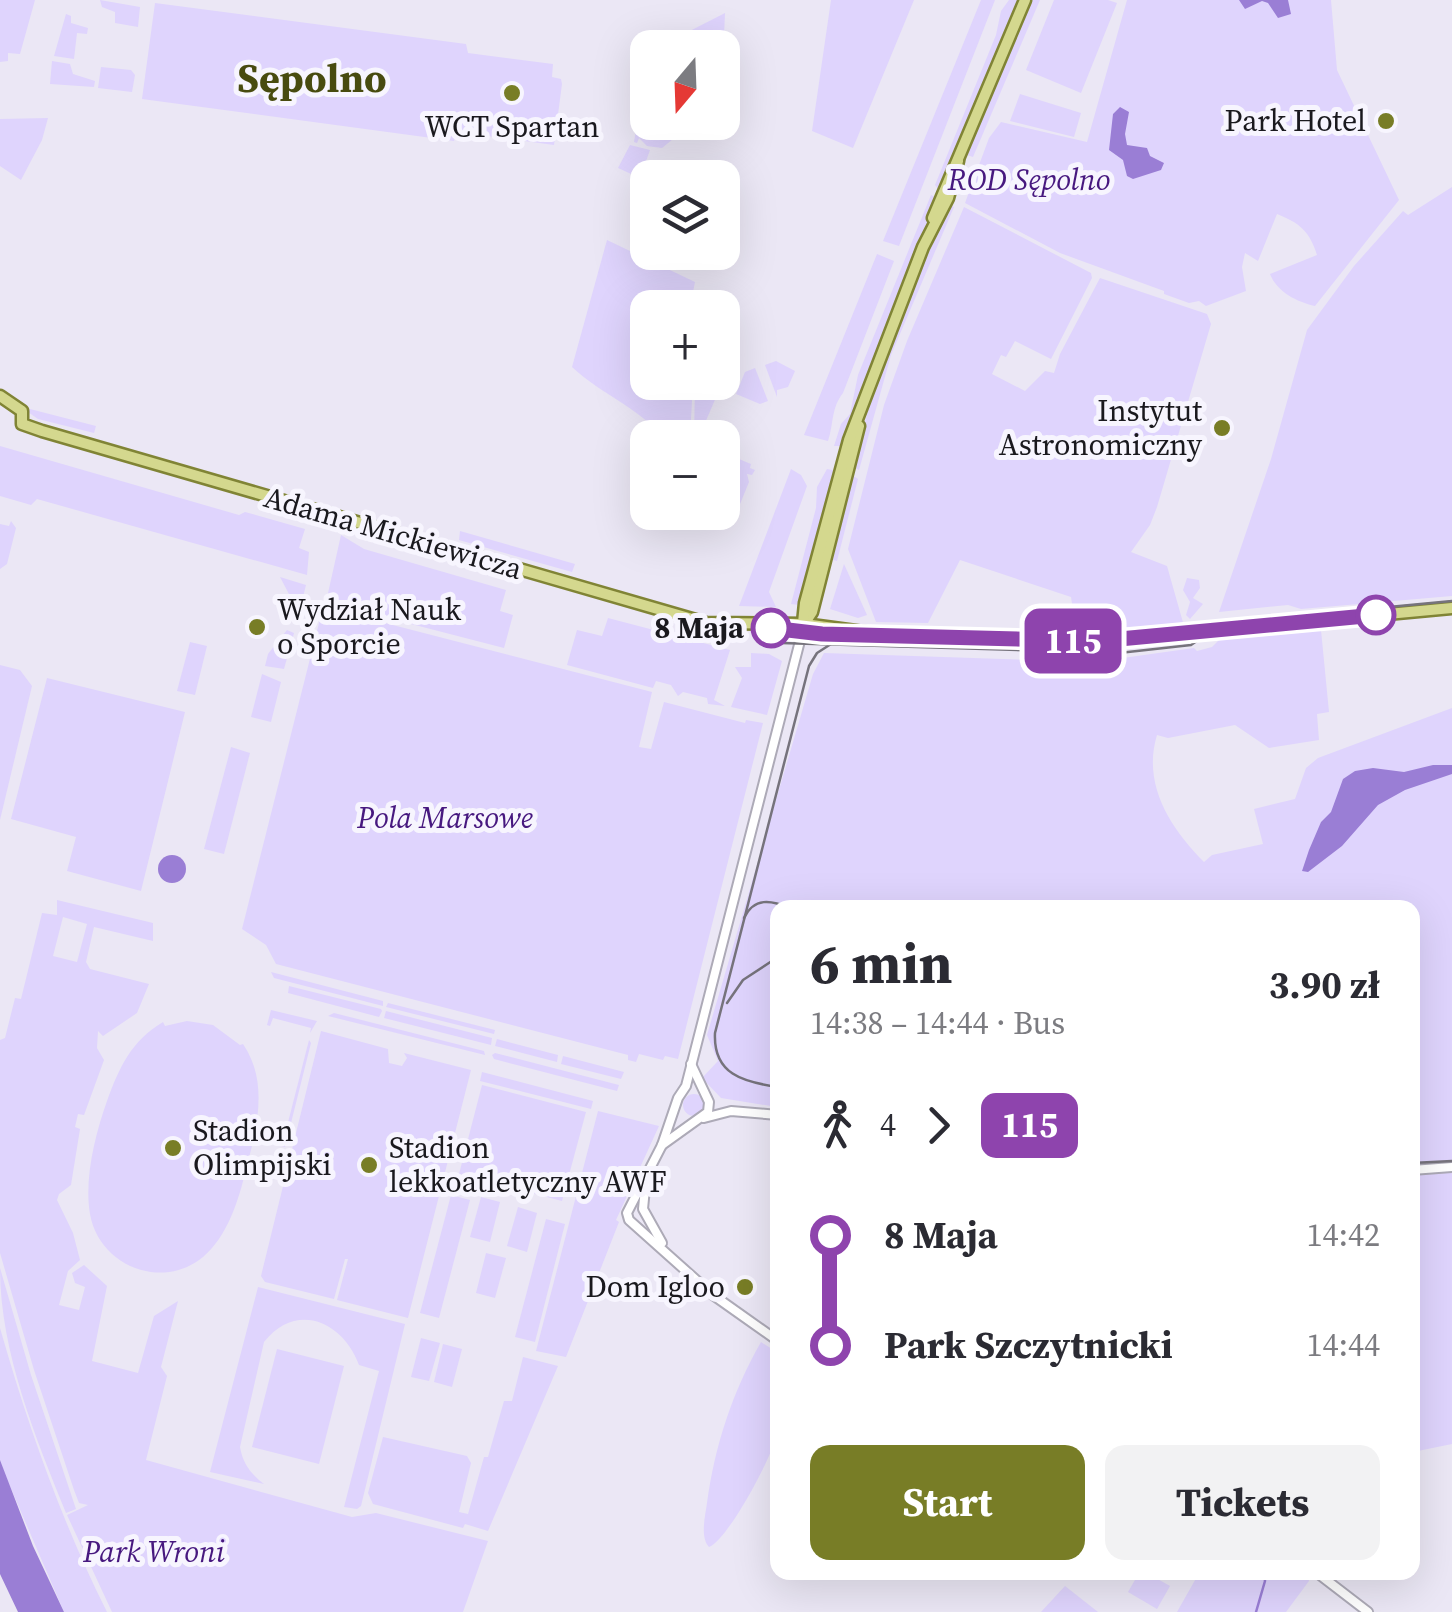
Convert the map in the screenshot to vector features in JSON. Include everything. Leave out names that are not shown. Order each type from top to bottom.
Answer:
[{"type":"main road","points":[[803,628],[805,603],[849,440],[929,234],[940,194],[958,161],[1025,0]]},
{"type":"main road","name":"Adama Mickiewicza","points":[[0,396],[22,412],[22,424],[716,625],[776,623],[856,632],[1098,641],[1452,608]]},
{"type":"street","points":[[770,1335],[713,1296],[627,1216],[683,1092],[803,628]]},
{"type":"street","points":[[662,1145],[709,1109],[691,1064]]},
{"type":"street","points":[[683,1092],[692,1089],[731,1111]]},
{"type":"street","points":[[677,1106],[682,1116],[696,1122],[731,1111],[770,1114]]},
{"type":"street","points":[[1420,1170],[1452,1168]]},
{"type":"street","points":[[634,1223],[641,1221],[644,1212],[646,1174]]},
{"type":"street","points":[[630,1206],[644,1212],[670,1255]]},
{"type":"street","points":[[1326,1580],[1368,1612]]},
{"type":"green space","points":[[0,0],[35,0],[20,54],[8,53],[8,61],[0,62]]},
{"type":"green space","points":[[100,0],[140,7],[138,27],[115,23],[115,12],[102,7]]},
{"type":"green space","points":[[831,0],[914,0],[853,148],[812,131]]},
{"type":"green space","points":[[981,0],[995,0],[899,246],[883,241]]},
{"type":"green space","points":[[1009,0],[1019,0],[939,190],[935,185],[996,35],[1001,11]]},
{"type":"green space","points":[[1032,0],[1040,0],[973,157],[967,155],[1017,29]]},
{"type":"green space","points":[[1054,0],[1117,3],[1081,93],[1026,70]]},
{"type":"green space","name":"ROD Sępolno","points":[[1127,0],[1331,0],[1337,70],[1399,200],[1315,306],[1288,295],[1270,274],[1317,255],[1303,229],[1277,214],[1258,261],[1245,253],[1242,267],[1246,291],[1206,306],[1164,294],[1060,253],[965,203],[989,138],[1001,122],[1087,142]]},
{"type":"green space","points":[[155,3],[466,44],[468,53],[553,64],[552,77],[561,79],[562,84],[554,145],[457,132],[454,141],[142,99]]},
{"type":"green space","points":[[725,13],[724,30],[692,30]]},
{"type":"green space","points":[[66,14],[71,16],[71,23],[88,28],[87,34],[77,33],[74,59],[54,56]]},
{"type":"green space","points":[[52,61],[70,64],[73,74],[95,81],[94,87],[50,84]]},
{"type":"green space","points":[[101,67],[131,70],[135,75],[132,92],[98,88]]},
{"type":"green space","points":[[1020,94],[1081,113],[1074,137],[1010,121]]},
{"type":"green space","points":[[48,118],[42,140],[21,180],[0,166],[0,119]]},
{"type":"green space","points":[[641,140],[672,140],[662,148],[647,146]]},
{"type":"green space","points":[[630,145],[650,150],[646,160],[630,160],[630,173],[618,168]]},
{"type":"green space","points":[[1452,187],[1452,596],[1219,612],[1271,459],[1307,330],[1354,266],[1403,211],[1408,215]]},
{"type":"green space","points":[[931,195],[937,198],[845,441],[842,446],[834,446],[841,424],[850,414],[858,375]]},
{"type":"green space","points":[[948,204],[954,207],[891,355],[859,470],[853,467],[879,369]]},
{"type":"green space","points":[[964,207],[1091,273],[1092,278],[1051,359],[1015,341],[1006,357],[1001,355],[992,374],[1025,391],[1045,371],[1054,373],[1100,278],[1207,314],[1211,324],[1157,507],[1131,552],[1167,566],[1184,626],[1063,628],[1073,610],[1071,597],[960,560],[928,623],[876,622],[848,549],[884,405]]},
{"type":"green space","points":[[607,240],[630,251],[630,270],[670,270],[695,282],[693,290],[630,290],[630,400],[692,400],[691,420],[645,420],[572,367]]},
{"type":"green space","points":[[877,254],[894,261],[836,404],[828,441],[804,435]]},
{"type":"green space","points":[[776,361],[795,371],[788,387],[777,390],[777,397],[765,365]]},
{"type":"green space","points":[[755,368],[768,401],[760,404],[740,396],[745,372]]},
{"type":"green space","points":[[695,400],[715,400],[706,420],[694,420]]},
{"type":"green space","points":[[30,409],[96,426],[94,433],[38,419],[28,412]]},
{"type":"green space","points":[[0,446],[239,515],[245,512],[305,529],[299,548],[309,552],[307,575],[37,499],[31,505],[0,496]]},
{"type":"green space","points":[[740,459],[755,470],[752,475],[747,474],[749,482],[740,504]]},
{"type":"green space","points":[[791,469],[801,475],[807,486],[769,592],[776,607],[739,606]]},
{"type":"green space","points":[[827,469],[837,471],[799,605],[791,604],[816,508],[817,487]]},
{"type":"green space","points":[[852,475],[858,479],[837,561],[833,560]]},
{"type":"green space","points":[[11,521],[16,528],[7,564],[0,569],[0,524],[9,526]]},
{"type":"green space","points":[[460,531],[575,564],[572,572],[459,540]]},
{"type":"green space","points":[[341,535],[364,549],[506,590],[500,611],[513,615],[504,648],[326,602]]},
{"type":"green space","points":[[844,564],[867,615],[858,618],[830,609]]},
{"type":"green space","points":[[280,577],[306,585],[298,617],[291,617],[290,596]]},
{"type":"green space","points":[[1187,578],[1199,580],[1200,588],[1193,598],[1203,604],[1190,619],[1186,615],[1190,602],[1183,590]]},
{"type":"green space","name":"Pola Marsowe","points":[[323,607],[652,692],[639,747],[651,749],[664,702],[745,723],[763,723],[678,1059],[639,1054],[636,1062],[628,1060],[628,1055],[276,964],[266,945],[242,929]]},
{"type":"green space","points":[[608,618],[730,650],[714,700],[725,706],[708,704],[707,698],[683,692],[678,696],[671,685],[656,681],[653,688],[567,665],[577,630],[602,636]]},
{"type":"green space","points":[[287,630],[294,633],[284,669],[265,666],[268,654]]},
{"type":"green space","points":[[1321,630],[1329,712],[1317,714],[1319,740],[1269,748],[1235,725],[1168,738],[1157,735],[1153,753],[1156,788],[1170,820],[1204,862],[1212,855],[1263,844],[1254,809],[1295,799],[1306,768],[1318,758],[1452,708],[1452,1444],[1420,1451],[1420,900],[770,900],[770,1106],[721,1098],[702,1078],[718,1061],[707,1035],[813,674],[824,653],[1094,662],[1194,648],[1197,651],[1212,647],[1219,640]]},
{"type":"green space","points":[[190,642],[207,646],[195,695],[177,691]]},
{"type":"green space","points":[[751,653],[769,654],[782,661],[767,715],[731,707],[742,678],[735,667],[751,667]]},
{"type":"green space","points":[[0,665],[20,670],[32,686],[0,820]]},
{"type":"green space","points":[[262,674],[281,682],[271,722],[251,717]]},
{"type":"green space","points":[[47,678],[185,712],[141,891],[67,871],[76,837],[11,819]]},
{"type":"green space","points":[[231,747],[250,753],[224,854],[204,849]]},
{"type":"green space","name":"Park Wroni","points":[[57,900],[153,923],[153,941],[94,927],[86,962],[90,969],[149,984],[137,1013],[103,1036],[98,1031],[97,1048],[104,1060],[84,1115],[78,1114],[75,1127],[80,1129],[71,1185],[57,1200],[73,1233],[80,1260],[68,1271],[59,1305],[79,1310],[85,1287],[75,1283],[72,1273],[84,1265],[107,1286],[92,1361],[138,1373],[154,1316],[178,1301],[161,1367],[167,1376],[146,1460],[352,1517],[376,1513],[488,1541],[463,1612],[112,1612],[67,1515],[88,1505],[79,1503],[74,1490],[0,1253],[0,1040],[5,1038],[15,998],[21,999],[42,913],[57,915]],"holes":[[[63,917],[87,924],[77,962],[53,956]]]},
{"type":"green space","points":[[271,972],[383,1001],[383,1006],[274,978]]},
{"type":"green space","points":[[289,986],[382,1011],[379,1017],[288,993]]},
{"type":"green space","points":[[388,1003],[495,1030],[494,1034],[386,1007]]},
{"type":"green space","points":[[271,1010],[317,1021],[310,1033],[311,1028],[273,1018],[270,1026],[267,1025]]},
{"type":"green space","points":[[386,1011],[492,1038],[491,1045],[384,1018]]},
{"type":"green space","points":[[334,1013],[484,1051],[485,1055],[328,1016]]},
{"type":"green space","name":"Stadion Olimpijski","points":[[187,1021],[213,1025],[243,1044],[256,1074],[257,1121],[240,1193],[219,1239],[203,1257],[187,1267],[152,1272],[119,1259],[96,1232],[90,1214],[90,1172],[103,1114],[128,1056],[142,1038],[163,1022],[165,1026]]},
{"type":"green space","points":[[321,1031],[388,1049],[389,1063],[402,1066],[407,1058],[404,1053],[471,1070],[408,1318],[337,1300],[348,1259],[334,1299],[265,1282],[261,1276]]},
{"type":"green space","points":[[497,1039],[558,1055],[557,1062],[495,1046]]},
{"type":"green space","points":[[309,1040],[311,1043],[285,1147],[282,1146]]},
{"type":"green space","points":[[495,1053],[619,1085],[617,1091],[494,1059]]},
{"type":"green space","points":[[563,1056],[624,1072],[621,1079],[561,1064]]},
{"type":"green space","points":[[482,1072],[593,1101],[591,1109],[480,1081]]},
{"type":"green space","points":[[482,1085],[586,1112],[562,1201],[459,1174]]},
{"type":"green space","points":[[694,1094],[702,1097],[702,1113],[694,1116],[686,1113],[683,1105],[686,1097]]},
{"type":"green space","points":[[598,1111],[659,1126],[616,1220],[619,1222],[566,1357],[536,1351]]},
{"type":"green space","points":[[451,1195],[470,1200],[439,1318],[420,1313]]},
{"type":"green space","points":[[481,1197],[500,1202],[490,1242],[470,1237]]},
{"type":"green space","points":[[518,1207],[537,1213],[527,1252],[507,1246]]},
{"type":"green space","points":[[546,1219],[565,1224],[535,1342],[515,1337]]},
{"type":"green space","points":[[486,1253],[506,1258],[495,1298],[476,1293]]},
{"type":"green space","points":[[0,1268],[76,1509],[66,1513],[31,1424],[13,1362]]},
{"type":"green space","points":[[258,1287],[405,1324],[361,1506],[357,1509],[344,1507],[379,1371],[359,1365],[342,1337],[318,1322],[290,1322],[264,1342],[240,1447],[248,1468],[264,1484],[210,1472]]},
{"type":"green space","points":[[0,1328],[47,1472],[107,1612],[64,1612],[6,1477],[0,1460]]},
{"type":"green space","points":[[421,1338],[440,1343],[429,1381],[411,1377]]},
{"type":"green space","points":[[761,1342],[770,1348],[770,1454],[749,1496],[727,1529],[709,1547],[704,1526],[710,1482],[726,1420]]},
{"type":"green space","points":[[443,1344],[462,1349],[452,1387],[434,1382]]},
{"type":"green space","points":[[277,1349],[344,1366],[319,1464],[252,1447]]},
{"type":"green space","points":[[523,1357],[558,1366],[488,1531],[373,1504],[368,1493],[383,1437],[467,1456],[471,1463],[459,1512],[468,1514],[504,1401],[512,1401]]},
{"type":"green space","points":[[1135,1580],[1159,1580],[1170,1586],[1157,1609],[1128,1592]]},
{"type":"green space","points":[[1195,1580],[1309,1580],[1286,1612],[1177,1612]]},
{"type":"green space","points":[[1065,1586],[1098,1612],[1041,1612]]},
{"type":"shaded area","points":[[1239,0],[1288,0],[1291,14],[1278,18],[1268,3],[1262,1],[1245,9]]},
{"type":"shaded area","points":[[1120,107],[1129,112],[1127,145],[1147,148],[1150,156],[1164,163],[1161,170],[1133,179],[1127,176],[1123,160],[1109,150],[1113,114]]},
{"type":"shaded area","points":[[1452,765],[1452,774],[1405,790],[1378,805],[1342,846],[1308,872],[1302,871],[1343,779],[1355,771],[1373,768],[1404,772]]},
{"type":"shaded area","points":[[172,855],[182,859],[186,869],[182,879],[172,883],[162,879],[158,869],[162,859]]},
{"type":"shaded area","points":[[0,1460],[64,1612],[18,1612],[0,1574]]},
{"type":"waterway","points":[[1256,1612],[1265,1580]]},
{"type":"tram line","points":[[781,643],[1119,653],[1191,645],[1231,622],[1452,601]]},
{"type":"tram line","points":[[770,1085],[742,1079],[725,1067],[719,1058],[715,1033],[809,666],[817,653],[831,644]]},
{"type":"tram line","points":[[744,918],[758,903],[770,902]]},
{"type":"tram line","points":[[727,1003],[743,980],[770,962]]},
{"type":"tram line","points":[[1420,1163],[1452,1161]]},
{"type":"bus line","name":"115","points":[[771,628],[822,634],[1098,641],[1376,615]]},
{"type":"place","name":"WCT Spartan","points":[[512,93]]},
{"type":"place","name":"Park Hotel","points":[[1386,121]]},
{"type":"place","name":"Instytut Astronomiczny","points":[[1222,428]]},
{"type":"place","name":"Wydział Nauk o Sporcie","points":[[257,627]]},
{"type":"place","name":"8 Maja","points":[[771,628]]},
{"type":"place","name":"Stadion Olimpijski","points":[[173,1148]]},
{"type":"place","name":"Stadion lekkoatletyczny AWF","points":[[369,1165]]},
{"type":"place","name":"Dom Igloo","points":[[745,1287]]},
{"type":"district","name":"Sępolno","points":[[312,78]]}]
